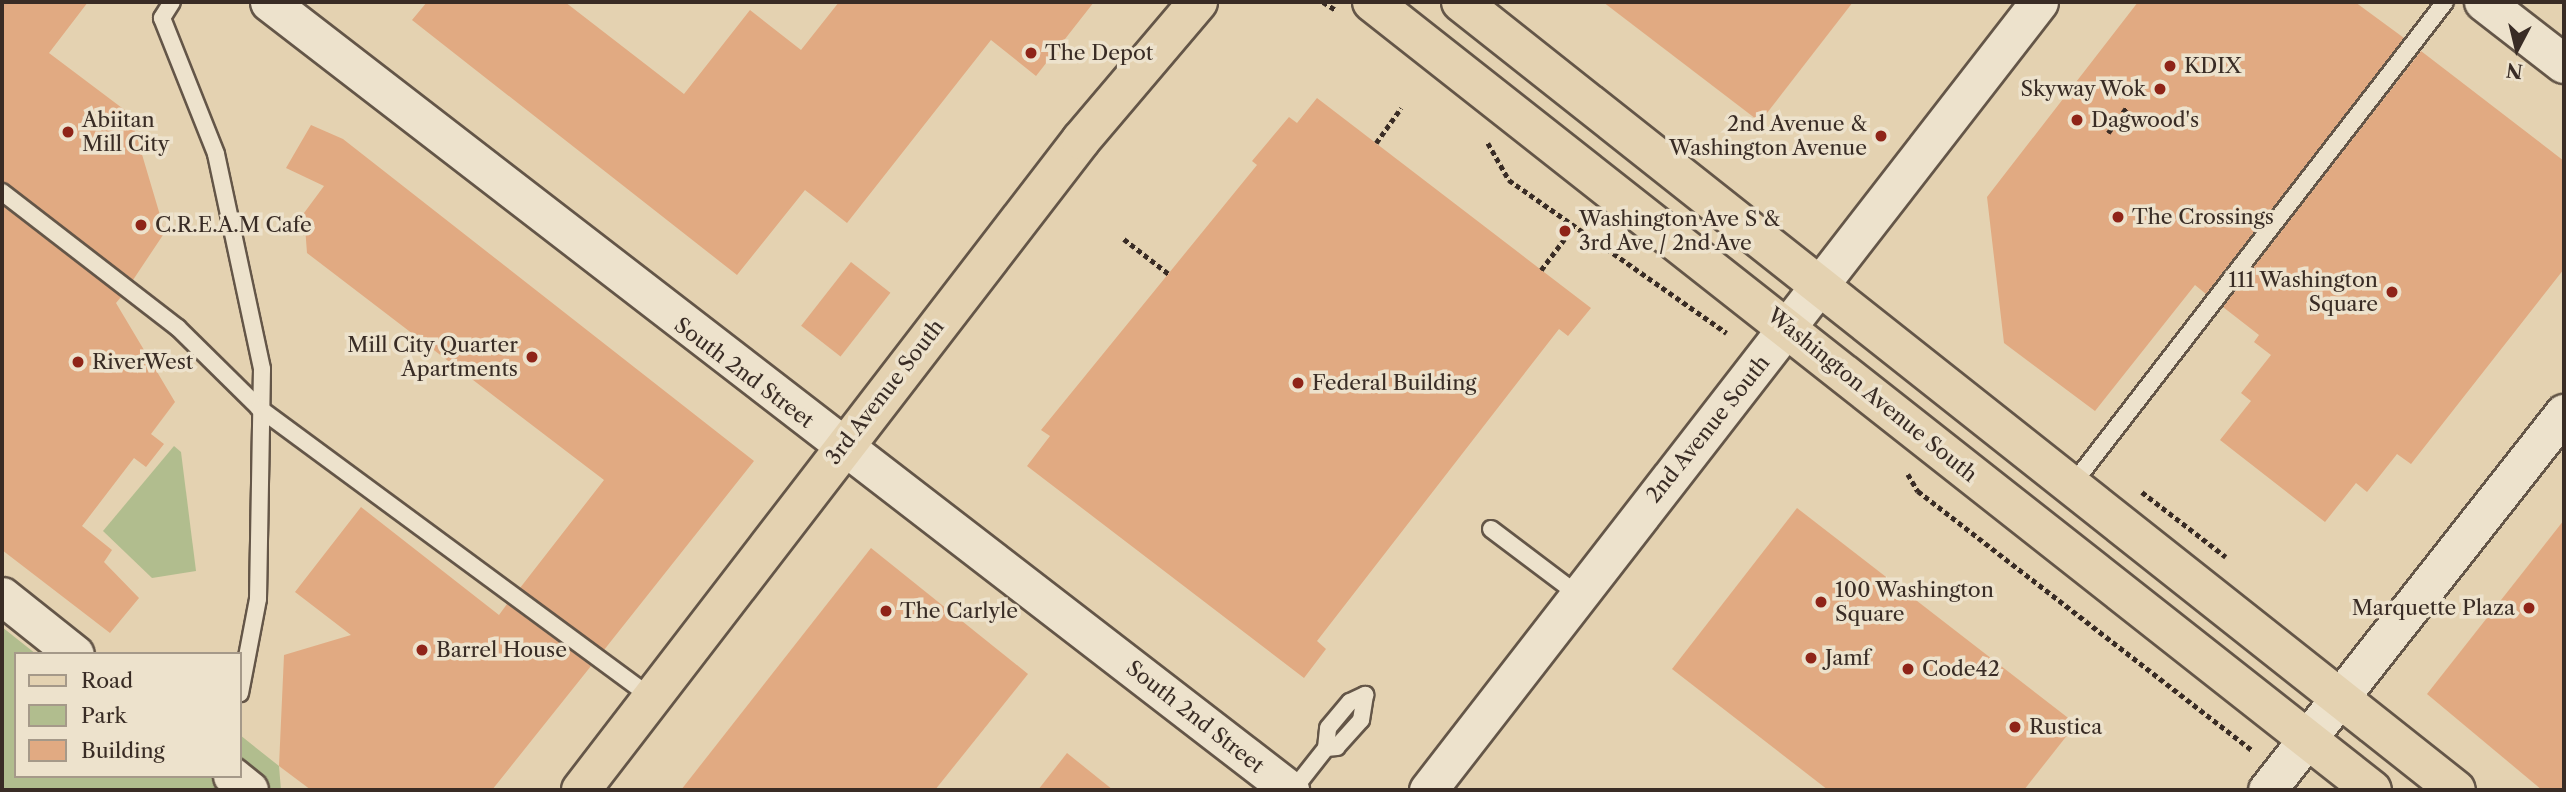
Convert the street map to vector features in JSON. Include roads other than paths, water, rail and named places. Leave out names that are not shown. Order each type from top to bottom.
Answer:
[{"type":"main road","name":"3rd Avenue South","points":[[581,790],[842,446],[1081,140],[1198,2]]},
{"type":"main road","name":"Washington Avenue South","points":[[1371,2],[1789,328],[2306,741],[2372,790]]},
{"type":"main road","points":[[1461,2],[2456,790]]},
{"type":"main road","points":[[2484,2],[2564,64]]},
{"type":"street","name":"South 2nd Street","points":[[269,2],[1291,790]]},
{"type":"street","name":"2nd Avenue South","points":[[1428,790],[1576,593],[1823,287],[2039,2]]},
{"type":"street","points":[[2267,790],[2564,413]]},
{"type":"street","points":[[2,597],[72,652]]},
{"type":"street","points":[[235,778],[250,790]]},
{"type":"lane","points":[[172,2],[162,18],[216,154],[262,369],[259,408],[257,599],[242,682]]},
{"type":"lane","points":[[2072,485],[2445,2]]},
{"type":"lane","points":[[2,192],[178,328],[259,408],[652,698]]},
{"type":"lane","points":[[1491,529],[1576,593]]},
{"type":"lane","points":[[1291,790],[1326,748]]},
{"type":"place","name":"The Depot","points":[[1031,53]]},
{"type":"place","name":"KDIX","points":[[2170,66]]},
{"type":"place","name":"Skyway Wok","points":[[2160,89]]},
{"type":"place","name":"Dagwood's","points":[[2077,120]]},
{"type":"place","name":"Abiitan Mill City","points":[[68,132]]},
{"type":"place","name":"2nd Avenue & Washington Avenue","points":[[1881,136]]},
{"type":"place","name":"The Crossings","points":[[2118,217]]},
{"type":"place","name":"C.R.E.A.M Cafe","points":[[141,225]]},
{"type":"place","name":"Washington Ave S & 3rd Ave / 2nd Ave","points":[[1565,231]]},
{"type":"place","name":"111 Washington Square","points":[[2392,292]]},
{"type":"place","name":"Mill City Quarter Apartments","points":[[532,357]]},
{"type":"place","name":"RiverWest","points":[[78,362]]},
{"type":"place","name":"Federal Building","points":[[1298,383]]},
{"type":"place","name":"100 Washington Square","points":[[1821,602]]},
{"type":"place","name":"Marquette Plaza","points":[[2529,608]]},
{"type":"place","name":"The Carlyle","points":[[886,611]]},
{"type":"place","name":"Barrel House","points":[[422,650]]},
{"type":"place","name":"Jamf","points":[[1811,658]]},
{"type":"place","name":"Code42","points":[[1908,669]]},
{"type":"place","name":"Rustica","points":[[2015,727]]}]
